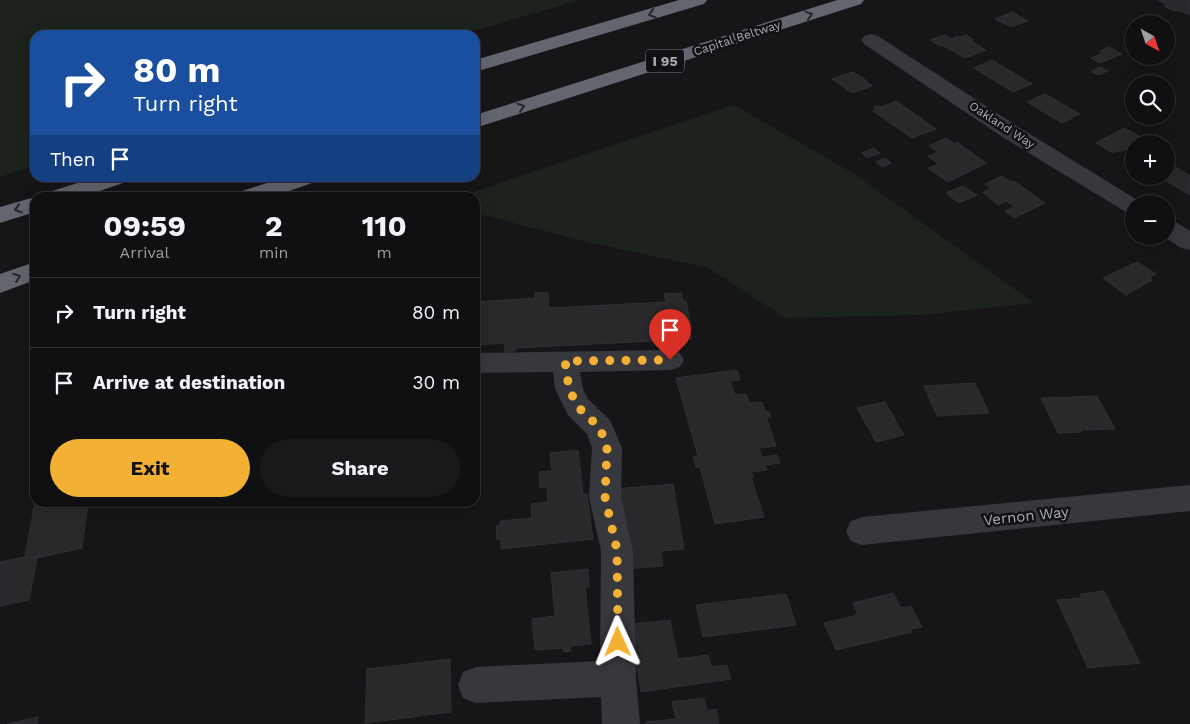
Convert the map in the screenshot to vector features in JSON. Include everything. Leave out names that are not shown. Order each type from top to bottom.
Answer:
[{"type":"highway","points":[[480,65],[698,0]]},
{"type":"highway","name":"Capital Beltway","points":[[480,120],[855,0]]},
{"type":"highway","points":[[72,192],[103,182]]},
{"type":"highway","points":[[262,192],[292,182]]},
{"type":"highway","points":[[0,215],[30,206]]},
{"type":"highway","points":[[0,284],[30,273]]},
{"type":"street","name":"Oakland Way","points":[[871,40],[1012,133],[1125,202]]},
{"type":"street","points":[[1175,233],[1190,242]]},
{"type":"street","points":[[480,363],[670,360]]},
{"type":"street","points":[[565,361],[569,389],[578,407],[600,428],[607,448],[605,497],[617,550],[618,678],[621,724]]},
{"type":"street","name":"Vernon Way","points":[[862,531],[1190,498]]},
{"type":"street","points":[[476,685],[618,678]]},
{"type":"shaded area","points":[[0,0],[580,0],[476,30],[30,30],[30,167],[0,177]]},
{"type":"shaded area","points":[[734,105],[853,173],[1034,303],[919,315],[785,318],[709,268],[588,242],[480,214],[480,192],[474,192]]},
{"type":"building","points":[[1158,0],[1190,0],[1190,15],[1178,10],[1174,11],[1164,6],[1167,5]]},
{"type":"building","points":[[1012,12],[1028,21],[1011,27],[995,19]]},
{"type":"building","points":[[944,35],[952,39],[966,35],[974,40],[971,41],[986,50],[965,58],[930,40]]},
{"type":"building","points":[[1109,47],[1122,54],[1100,63],[1091,58],[1103,53],[1100,51]]},
{"type":"building","points":[[992,60],[1032,84],[1013,92],[974,68]]},
{"type":"building","points":[[1100,67],[1108,71],[1098,75],[1091,71]]},
{"type":"building","points":[[852,72],[862,77],[872,86],[852,93],[832,79]]},
{"type":"building","points":[[1045,94],[1080,114],[1062,123],[1027,102]]},
{"type":"building","points":[[896,101],[936,129],[912,138],[873,111],[876,109],[874,107],[882,107]]},
{"type":"building","points":[[1124,128],[1137,135],[1125,135],[1125,150],[1120,152],[1113,153],[1096,143]]},
{"type":"building","points":[[946,138],[955,144],[957,142],[986,163],[948,182],[928,168],[939,164],[928,156],[938,152],[929,146]]},
{"type":"building","points":[[874,148],[880,153],[867,158],[862,153]]},
{"type":"building","points":[[885,158],[891,163],[883,167],[876,162]]},
{"type":"building","points":[[1175,167],[1190,176],[1190,195],[1173,185],[1175,185]]},
{"type":"building","points":[[1002,176],[1011,182],[1014,181],[1045,203],[1014,218],[1005,211],[1015,206],[1006,201],[998,205],[983,192],[991,188],[985,184]]},
{"type":"building","points":[[963,186],[977,195],[959,203],[946,193]]},
{"type":"building","points":[[1137,262],[1156,274],[1149,278],[1152,280],[1126,295],[1103,278]]},
{"type":"building","points":[[548,292],[549,308],[666,302],[664,294],[681,293],[683,301],[686,301],[692,339],[515,348],[515,351],[505,352],[504,343],[480,345],[480,302],[535,298],[535,293]]},
{"type":"building","points":[[737,370],[740,380],[730,381],[735,395],[746,394],[749,403],[762,402],[765,412],[769,412],[771,417],[766,417],[776,446],[759,448],[762,457],[777,455],[780,463],[765,465],[767,470],[751,472],[764,517],[715,524],[700,467],[696,467],[693,457],[698,456],[676,378]]},
{"type":"building","points":[[975,383],[989,413],[937,416],[924,386]]},
{"type":"building","points":[[1097,396],[1115,429],[1058,433],[1041,398]]},
{"type":"building","points":[[885,402],[904,435],[876,442],[857,408]]},
{"type":"building","points":[[578,450],[583,494],[587,494],[593,539],[501,549],[501,539],[497,539],[496,526],[500,525],[500,521],[532,518],[531,504],[548,502],[547,487],[540,488],[539,472],[552,471],[550,453]]},
{"type":"building","points":[[673,484],[684,549],[661,551],[663,566],[625,569],[615,489]]},
{"type":"building","points":[[34,507],[87,507],[82,548],[37,558],[25,557]]},
{"type":"building","points":[[25,557],[37,558],[29,600],[0,606],[0,562]]},
{"type":"building","points":[[588,569],[589,587],[585,587],[591,644],[570,646],[571,651],[564,652],[563,648],[535,650],[532,619],[555,616],[551,573]]},
{"type":"building","points":[[1104,591],[1140,663],[1088,668],[1057,600],[1082,598],[1080,594]]},
{"type":"building","points":[[893,593],[901,608],[911,606],[922,627],[911,629],[912,632],[836,650],[824,623],[858,615],[853,603]]},
{"type":"building","points":[[786,594],[796,625],[703,637],[696,605]]},
{"type":"building","points":[[670,620],[678,659],[708,655],[711,667],[727,665],[731,679],[641,692],[631,624]]},
{"type":"building","points":[[450,659],[451,712],[365,723],[367,669]]},
{"type":"building","points":[[704,698],[707,711],[716,709],[719,724],[646,724],[646,722],[676,719],[672,702]]},
{"type":"building","points":[[38,717],[37,724],[7,724]]},
{"type":"route","points":[[618,642],[617,550],[605,497],[607,448],[600,428],[578,407],[569,389],[565,361],[670,360]]}]
